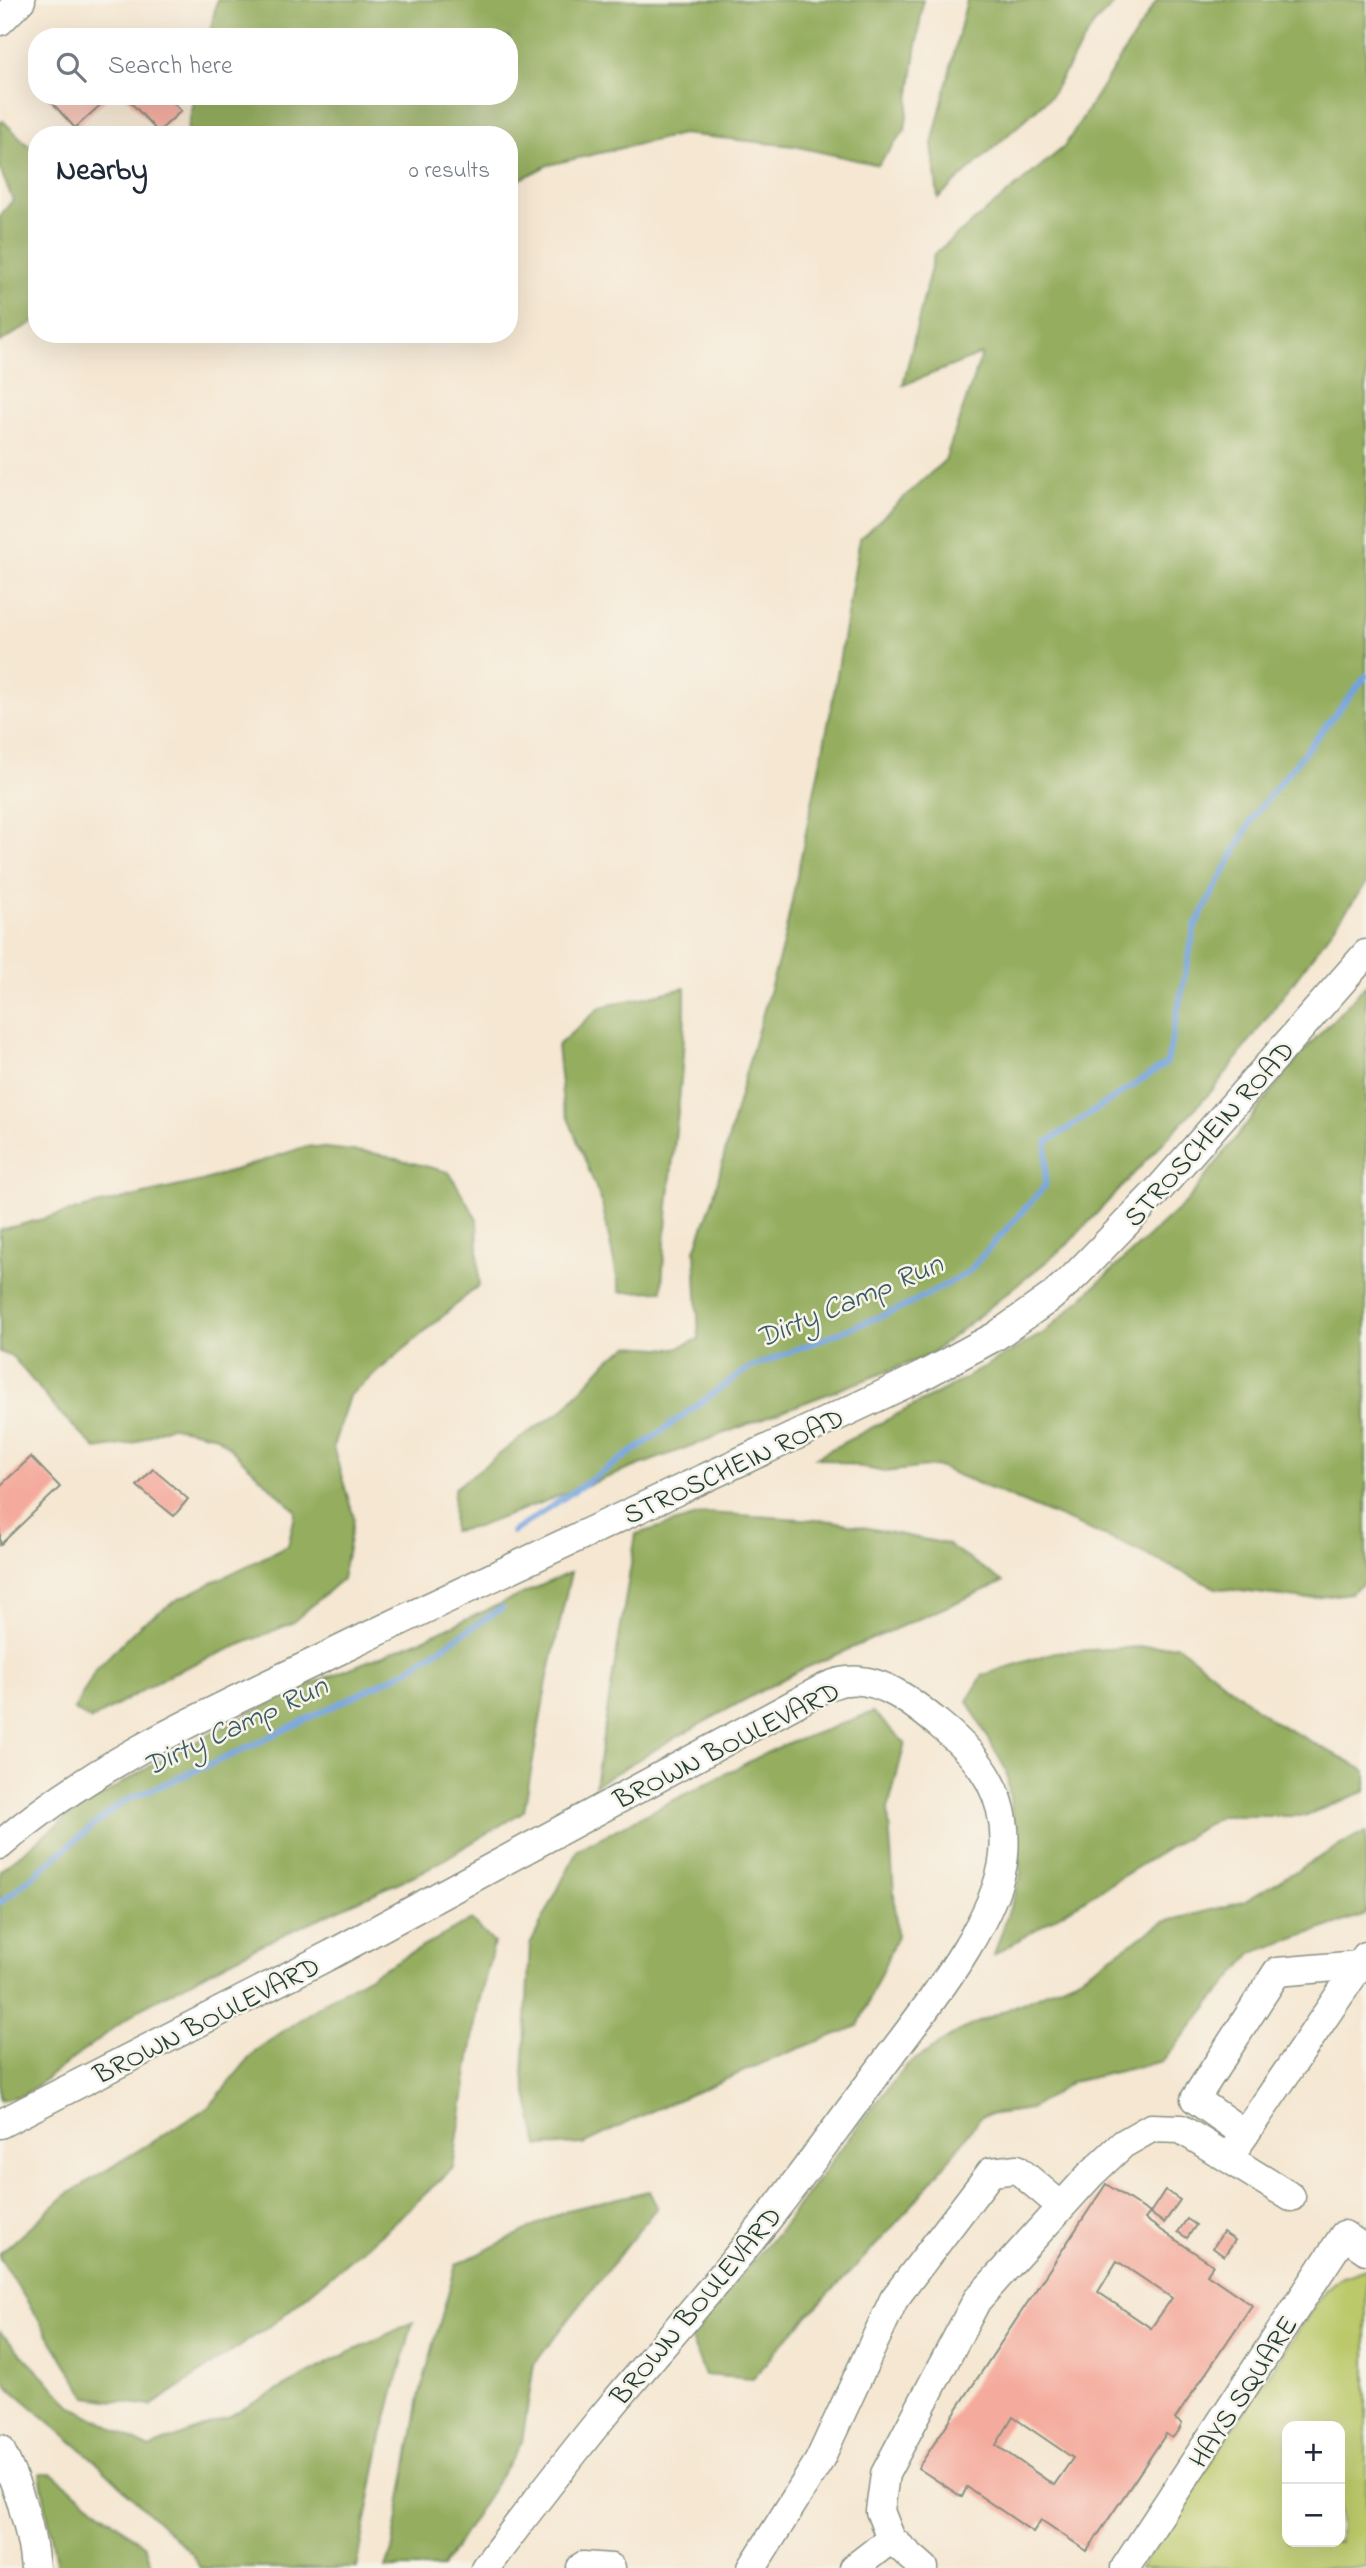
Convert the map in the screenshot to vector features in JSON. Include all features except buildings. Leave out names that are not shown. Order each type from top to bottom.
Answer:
[{"type":"street","points":[[0,22],[21,0]]},
{"type":"street","name":"STROSCHEIN ROAD","points":[[0,1844],[40,1813],[102,1772],[216,1710],[922,1376],[996,1336],[1051,1297],[1102,1250],[1226,1115],[1366,954]]},
{"type":"street","name":"BROWN BOULEVARD","points":[[0,2124],[332,1954],[824,1688],[845,1681],[866,1682],[891,1691],[916,1706],[961,1743],[990,1779],[1004,1817],[1004,1857],[995,1896],[966,1947],[937,1992],[775,2209],[602,2418],[485,2568]]},
{"type":"street","points":[[1245,2134],[1195,2099],[1277,1972],[1363,1961]]},
{"type":"street","points":[[1228,2158],[1363,1961]]},
{"type":"street","points":[[924,2568],[891,2539],[880,2511],[885,2474],[977,2300],[1061,2206],[1123,2144],[1151,2128],[1181,2129],[1291,2197]]},
{"type":"street","points":[[752,2568],[819,2461],[894,2299],[990,2172],[1017,2169],[1061,2206]]},
{"type":"street","name":"HAYS SQUARE","points":[[1125,2568],[1344,2235],[1366,2250]]},
{"type":"street","points":[[0,2449],[26,2509],[35,2568]]},
{"type":"street","points":[[854,2568],[891,2539]]},
{"type":"street","points":[[581,2568],[611,2568]]},
{"type":"green space","points":[[217,0],[923,0],[905,130],[878,165],[794,146],[682,134],[548,165],[518,180],[518,126],[188,126],[193,105],[518,105],[518,28],[211,28]]},
{"type":"green space","points":[[967,0],[1118,0],[1094,24],[1050,97],[938,198],[932,144]]},
{"type":"green space","points":[[1157,0],[1366,0],[1366,884],[1217,1085],[1067,1245],[930,1355],[477,1527],[453,1531],[454,1489],[526,1434],[563,1410],[607,1361],[629,1346],[674,1349],[699,1339],[695,1250],[713,1199],[783,944],[831,710],[860,538],[945,460],[982,354],[903,385],[934,254],[1064,147]]},
{"type":"green space","points":[[3,121],[28,145],[28,325],[0,342],[0,216],[13,200],[0,169],[0,122]]},
{"type":"green space","points":[[1366,985],[1366,1582],[1350,1593],[1306,1599],[1216,1588],[1124,1544],[936,1466],[884,1472],[816,1457],[951,1386],[1045,1332],[1187,1201],[1299,1056]]},
{"type":"green space","points":[[685,988],[682,1064],[662,1291],[620,1292],[602,1203],[563,1105],[557,1046],[601,1007]]},
{"type":"green space","points":[[307,1146],[373,1153],[449,1172],[477,1219],[479,1285],[349,1396],[333,1447],[354,1518],[342,1579],[292,1623],[173,1673],[91,1720],[74,1710],[96,1669],[140,1625],[178,1599],[288,1546],[296,1511],[217,1436],[170,1426],[134,1443],[96,1449],[57,1410],[13,1357],[0,1352],[0,1230],[202,1181]]},
{"type":"green space","points":[[707,1513],[833,1521],[947,1544],[1003,1582],[794,1673],[595,1785],[636,1534]]},
{"type":"green space","points":[[571,1572],[547,1681],[524,1811],[428,1869],[260,1945],[144,2006],[24,2095],[0,2100],[0,1870],[70,1815],[152,1765],[293,1691],[423,1639]]},
{"type":"green space","points":[[1177,1645],[1271,1720],[1366,1771],[1366,1791],[1304,1816],[1221,1816],[994,1955],[1021,1875],[1006,1770],[967,1701],[983,1675],[1055,1652]]},
{"type":"green space","points":[[873,1712],[905,1743],[888,1809],[897,1936],[858,2026],[777,2057],[645,2114],[584,2144],[538,2146],[523,2075],[530,1945],[578,1849],[774,1749]]},
{"type":"green space","points":[[1366,1833],[1366,1914],[1252,1953],[1163,2061],[1072,2082],[1030,2109],[981,2116],[904,2214],[797,2327],[753,2379],[705,2375],[688,2332],[777,2234],[907,2065],[961,2030],[1076,1979],[1164,1922],[1243,1902],[1356,1836]]},
{"type":"green space","points":[[471,1920],[494,1943],[478,2006],[453,2168],[393,2224],[274,2323],[151,2406],[87,2397],[0,2254],[66,2195],[210,2106],[255,2051],[332,1997]]},
{"type":"green space","points":[[649,2191],[657,2207],[534,2364],[522,2442],[442,2568],[386,2568],[392,2551],[419,2397],[456,2265],[567,2210]]},
{"type":"green space","points":[[1366,2269],[1366,2568],[1140,2568],[1326,2289],[1340,2278]]},
{"type":"green space","points":[[413,2322],[382,2436],[357,2568],[200,2568],[192,2554],[94,2460],[12,2390],[0,2376],[0,2332],[72,2406],[149,2448],[228,2417],[334,2360]]},
{"type":"green space","points":[[40,2474],[53,2474],[145,2546],[154,2568],[57,2568]]},
{"type":"waterway","name":"Dirty Camp Run","points":[[513,1532],[644,1444],[747,1369],[904,1307],[967,1273],[1045,1186],[1047,1142],[1167,1063],[1195,926],[1255,814],[1366,676]]},
{"type":"waterway","name":"Dirty Camp Run","points":[[0,1903],[122,1802],[232,1755],[404,1672],[502,1608]]}]
